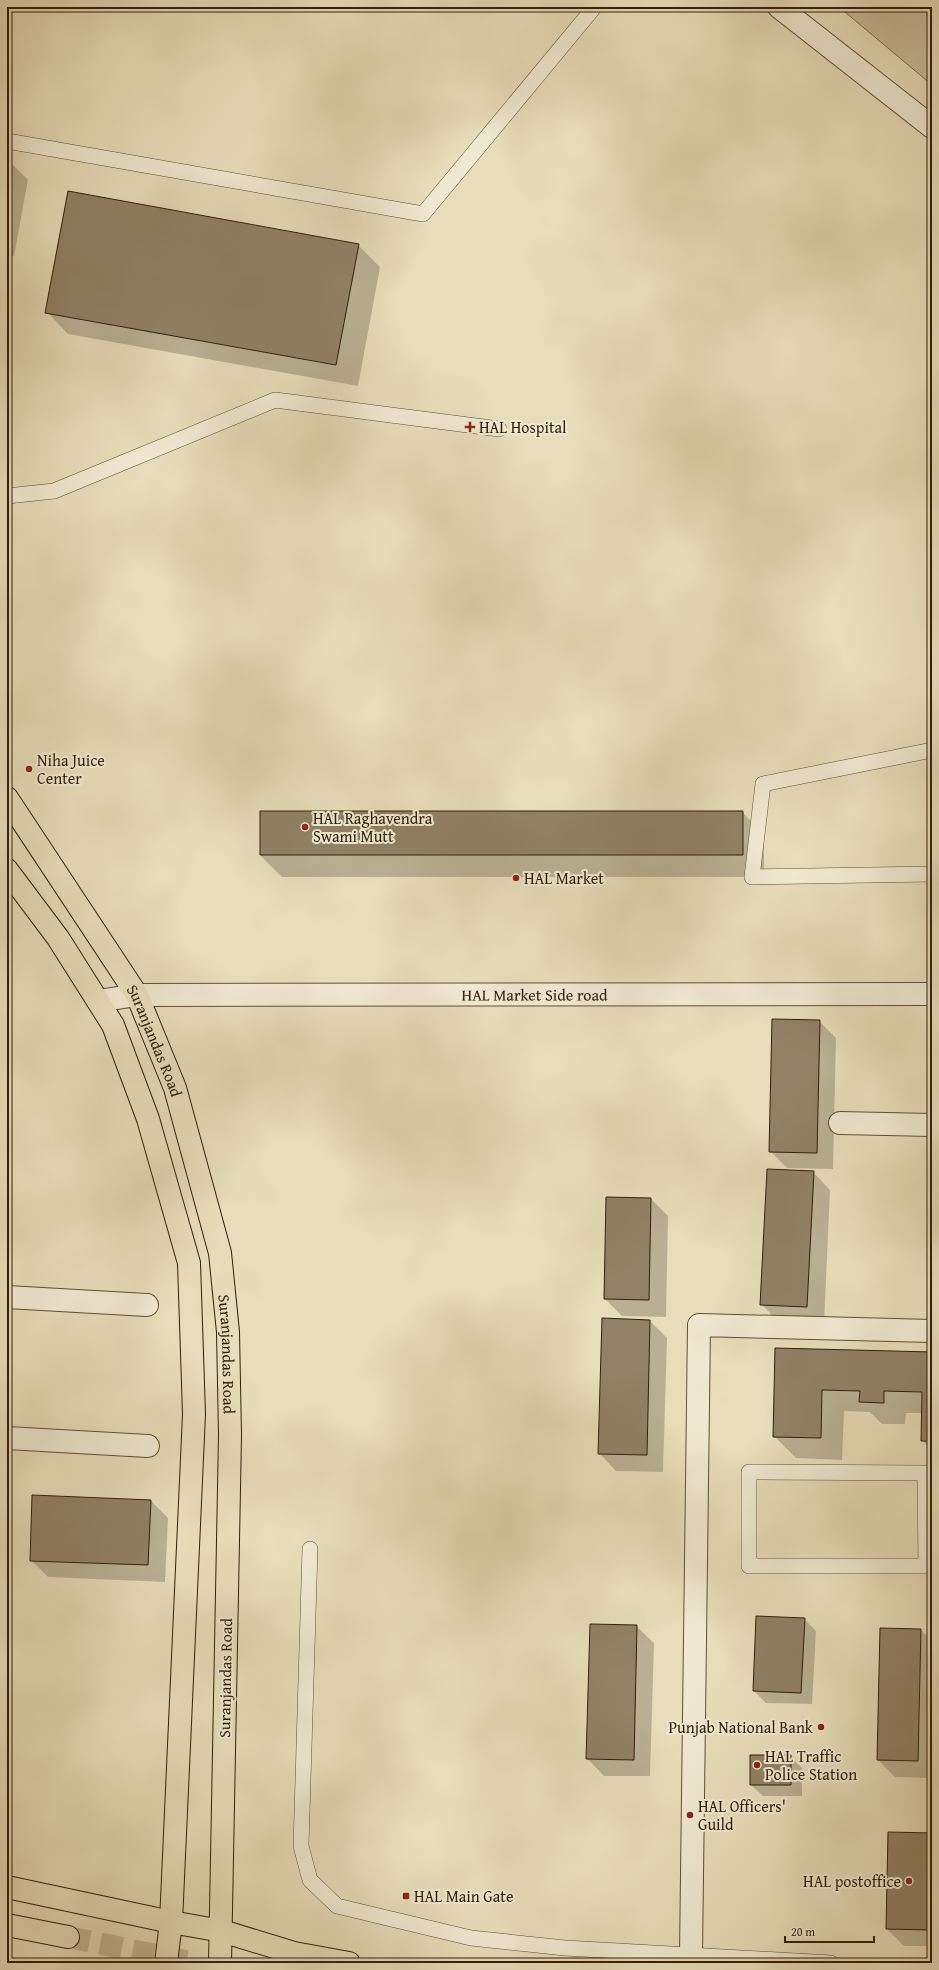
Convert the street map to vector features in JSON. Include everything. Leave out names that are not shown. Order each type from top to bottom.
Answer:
[{"type":"main road","name":"Suranjandas Road","points":[[7,798],[137,995],[175,1088],[220,1253],[228,1332],[230,1435],[222,1835],[222,1931],[220,1963]]},
{"type":"main road","name":"Suranjandas Road","points":[[7,870],[58,938],[113,1025],[148,1119],[189,1263],[194,1414],[171,1922],[166,1963]]},
{"type":"main road","points":[[7,1887],[171,1922],[222,1931],[294,1953],[349,1963]]},
{"type":"main road","points":[[7,1925],[68,1937]]},
{"type":"street","points":[[779,7],[932,127]]},
{"type":"street","name":"HAL Market Side road","points":[[98,1002],[137,995],[932,994]]},
{"type":"street","points":[[840,1123],[932,1124]]},
{"type":"street","points":[[7,1297],[147,1305]]},
{"type":"street","points":[[691,1954],[699,1325],[932,1331]]},
{"type":"street","points":[[7,1438],[148,1446]]},
{"type":"lane","points":[[7,141],[423,214],[592,10],[589,7]]},
{"type":"lane","points":[[7,496],[54,491],[275,400],[499,429]]},
{"type":"lane","points":[[932,750],[763,784],[752,877],[932,874]]},
{"type":"lane","points":[[749,1472],[925,1473],[929,1566],[749,1566],[749,1472]]},
{"type":"lane","points":[[310,1549],[301,1846],[310,1880],[337,1906],[471,1938],[565,1948],[831,1963]]},
{"type":"shaded area","points":[[839,7],[932,7],[932,85]]},
{"type":"building","points":[[68,191],[359,244],[336,365],[45,313]]},
{"type":"building","points":[[260,811],[743,811],[743,855],[260,855]]},
{"type":"building","points":[[772,1019],[820,1020],[817,1153],[769,1152]]},
{"type":"building","points":[[767,1169],[814,1171],[807,1307],[760,1305]]},
{"type":"building","points":[[606,1197],[651,1198],[649,1300],[604,1299]]},
{"type":"building","points":[[602,1318],[650,1320],[647,1455],[598,1454]]},
{"type":"building","points":[[775,1348],[932,1352],[932,1441],[921,1441],[922,1392],[884,1391],[884,1403],[859,1402],[860,1391],[822,1390],[821,1438],[773,1437]]},
{"type":"building","points":[[32,1495],[151,1500],[148,1565],[30,1561]]},
{"type":"building","points":[[756,1616],[805,1618],[801,1693],[753,1691]]},
{"type":"building","points":[[590,1624],[637,1625],[634,1760],[586,1759]]},
{"type":"building","points":[[880,1628],[921,1629],[918,1761],[877,1760]]},
{"type":"building","points":[[750,1755],[791,1755],[791,1785],[750,1785]]},
{"type":"building","name":"HAL postoffice","points":[[888,1832],[932,1833],[932,1930],[886,1929]]},
{"type":"tunnel","points":[[68,1937],[195,1963]]},
{"type":"place","name":"HAL Hospital","points":[[470,427]]},
{"type":"place","name":"Niha Juice Center","points":[[29,769]]},
{"type":"place","name":"HAL Raghavendra Swami Mutt","points":[[305,827]]},
{"type":"place","name":"HAL Market","points":[[516,878]]},
{"type":"place","name":"Punjab National Bank","points":[[821,1727]]},
{"type":"place","name":"HAL Traffic Police Station","points":[[757,1765]]},
{"type":"place","name":"HAL Officers' Guild","points":[[690,1815]]},
{"type":"place","name":"HAL postoffice","points":[[909,1881]]},
{"type":"place","name":"HAL Main Gate","points":[[406,1896]]}]
